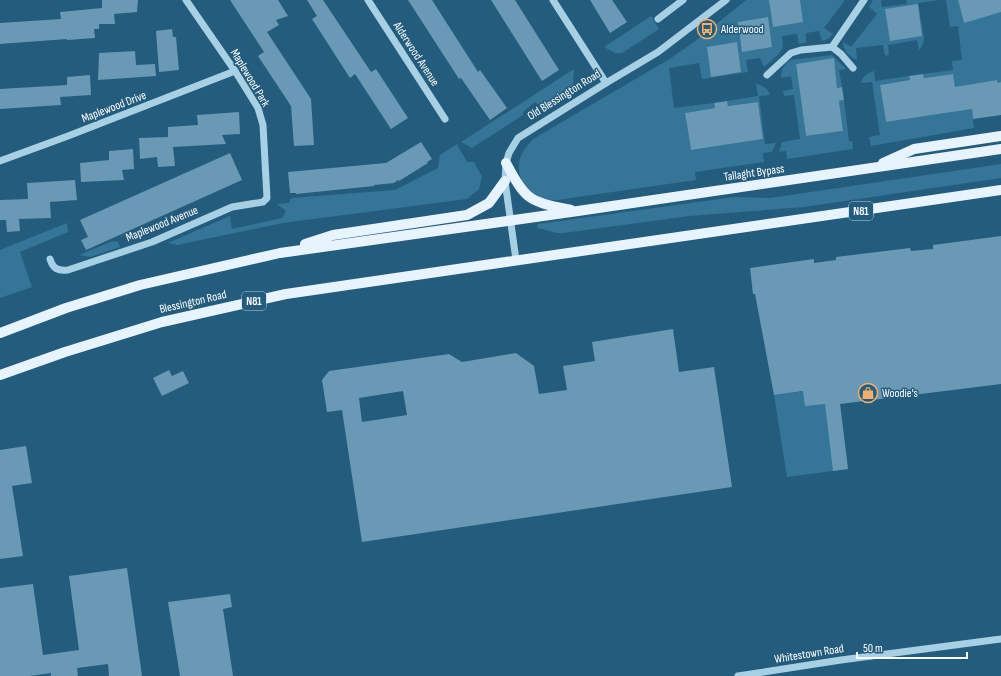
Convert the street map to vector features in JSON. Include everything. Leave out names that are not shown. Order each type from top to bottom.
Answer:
[{"type":"main road","points":[[874,167],[914,149],[1001,136]]},
{"type":"main road","name":"Tallaght Bypass","points":[[510,220],[1001,149]]},
{"type":"main road","points":[[506,163],[519,187],[529,198],[541,203],[578,211]]},
{"type":"main road","points":[[280,253],[333,235],[467,215],[489,203],[505,181]]},
{"type":"main road","name":"N81","points":[[516,260],[1001,190]]},
{"type":"main road","points":[[0,333],[66,308],[140,286],[280,253],[510,220]]},
{"type":"main road","name":"Blessington Road","points":[[0,375],[65,352],[132,331],[212,310],[286,294],[516,260]]},
{"type":"street","name":"Maplewood Park","points":[[186,0],[235,71],[255,102],[260,113],[263,125],[266,178]]},
{"type":"street","name":"Alderwood Avenue","points":[[368,0],[445,119]]},
{"type":"street","points":[[554,0],[606,83]]},
{"type":"street","points":[[658,19],[683,0]]},
{"type":"street","points":[[832,47],[864,0]]},
{"type":"street","name":"Old Blessington Road","points":[[516,260],[505,181],[506,163],[509,153],[518,138],[658,52],[722,1]]},
{"type":"street","points":[[767,75],[791,53],[801,50],[832,47],[841,54],[853,68]]},
{"type":"street","name":"Maplewood Drive","points":[[0,161],[76,134],[235,71]]},
{"type":"street","name":"Maplewood Avenue","points":[[50,259],[52,266],[55,268],[68,270],[152,242],[232,207],[248,203],[263,202],[267,198],[266,178]]},
{"type":"street","name":"Whitestown Road","points":[[738,676],[786,672],[841,660],[1001,639]]},
{"type":"shaded area","points":[[746,0],[845,0],[824,28],[833,34],[828,39],[822,41],[819,31],[806,33],[806,43],[799,44],[797,34],[782,36],[783,47],[779,54],[764,67],[760,58],[746,60],[748,72],[702,79],[699,63],[669,68],[674,108],[714,103],[715,108],[685,113],[691,150],[763,139],[758,102],[728,106],[727,101],[758,96],[756,84],[767,89],[770,95],[759,96],[765,144],[776,143],[772,152],[763,153],[764,162],[695,172],[696,180],[557,200],[548,200],[540,197],[525,186],[520,175],[519,163],[522,153],[533,139],[668,60],[694,42]]},
{"type":"shaded area","points":[[873,0],[881,0],[882,7],[907,4],[906,0],[940,0],[918,3],[924,38],[923,45],[919,50],[917,40],[888,45],[889,55],[885,56],[883,45],[856,48],[857,60],[847,53],[843,42],[851,47],[877,14],[869,7]]},
{"type":"shaded area","points":[[946,0],[958,0],[964,23],[1001,9],[1001,82],[998,83],[997,80],[969,85],[974,128],[871,146],[869,137],[880,135],[872,82],[861,83],[867,74],[874,71],[875,81],[909,76],[910,80],[880,85],[886,122],[958,111],[953,74],[924,78],[923,74],[953,70],[952,61],[962,60],[958,26],[950,27]]},
{"type":"shaded area","points":[[651,16],[659,29],[622,53],[615,53],[604,47]]},
{"type":"shaded area","points":[[832,55],[846,69],[839,70],[842,87],[837,88],[833,59],[796,64],[806,136],[843,131],[839,101],[844,100],[849,141],[852,141],[853,149],[787,159],[786,151],[779,152],[782,142],[800,139],[794,95],[784,96],[783,91],[793,89],[791,76],[781,78],[783,67],[791,60]]},
{"type":"shaded area","points":[[574,69],[573,85],[540,106],[535,102],[523,112],[523,115],[472,148],[461,142]]},
{"type":"shaded area","points":[[457,144],[467,162],[474,162],[482,177],[479,189],[467,199],[283,223],[177,245],[168,243],[230,216],[232,229],[282,218],[286,211],[277,204],[289,203],[291,198],[395,190],[438,168],[440,155]]},
{"type":"shaded area","points":[[1001,164],[1001,178],[804,207],[689,216],[564,233],[557,233],[538,228],[537,226],[538,224],[734,197],[770,198]]},
{"type":"shaded area","points":[[67,223],[68,232],[20,252],[32,287],[0,298],[0,250]]},
{"type":"shaded area","points":[[113,241],[118,242],[120,247],[90,257],[79,255]]},
{"type":"shaded area","points":[[838,387],[848,469],[787,477],[774,395]]},
{"type":"building","points":[[102,0],[138,0],[137,12],[114,14],[115,24],[99,24],[99,29],[94,29],[95,38],[0,44],[0,23],[61,19],[60,12],[102,8]]},
{"type":"building","points":[[230,0],[278,0],[288,16],[276,20],[279,25],[267,32],[311,99],[314,145],[294,146],[291,106],[258,56],[264,52]]},
{"type":"building","points":[[307,0],[323,0],[371,72],[376,69],[408,118],[391,129],[355,74],[350,78],[312,19],[317,16]]},
{"type":"building","points":[[408,0],[432,0],[478,72],[480,70],[507,108],[490,120],[461,78],[459,79]]},
{"type":"building","points":[[491,0],[515,0],[559,70],[542,81]]},
{"type":"building","points":[[590,0],[612,0],[627,22],[610,33]]},
{"type":"building","points":[[769,0],[800,0],[803,22],[773,27]]},
{"type":"building","points":[[958,0],[1001,0],[1001,12],[964,23]]},
{"type":"building","points":[[918,4],[922,36],[890,41],[885,9]]},
{"type":"building","points":[[768,17],[772,47],[742,52],[738,22]]},
{"type":"building","points":[[172,29],[173,37],[176,37],[179,70],[159,72],[156,31]]},
{"type":"building","points":[[737,42],[741,72],[711,77],[707,47]]},
{"type":"building","points":[[135,51],[136,65],[155,64],[156,76],[98,80],[99,53]]},
{"type":"building","points":[[834,58],[837,88],[842,87],[844,100],[839,101],[843,131],[806,136],[796,64]]},
{"type":"building","points":[[923,74],[924,78],[953,74],[955,87],[997,80],[998,83],[1001,82],[1001,115],[973,119],[972,109],[886,122],[880,85],[910,80],[909,76]]},
{"type":"building","points":[[90,75],[91,95],[60,97],[61,105],[0,109],[0,89],[67,85],[67,77]]},
{"type":"building","points":[[727,101],[728,106],[758,102],[763,139],[691,150],[685,113],[715,108],[714,103]]},
{"type":"building","points":[[239,112],[240,134],[222,135],[226,144],[173,147],[175,166],[158,167],[157,157],[140,159],[139,138],[168,137],[168,127],[198,125],[197,115]]},
{"type":"building","points":[[421,142],[432,159],[427,162],[428,163],[394,183],[296,194],[290,193],[288,172],[386,163]]},
{"type":"building","points":[[133,149],[134,169],[122,170],[124,180],[81,182],[80,163],[109,160],[109,151]]},
{"type":"building","points":[[230,153],[242,180],[86,250],[81,240],[88,237],[80,220]]},
{"type":"building","points":[[75,180],[77,200],[50,202],[51,218],[19,219],[20,231],[7,232],[6,220],[0,220],[0,200],[28,199],[27,183]]},
{"type":"building","points":[[1001,236],[1001,384],[840,404],[848,469],[833,471],[825,404],[805,406],[803,391],[774,395],[755,294],[753,294],[750,268],[814,259],[814,263],[836,260],[836,257],[910,248],[911,251],[933,249],[933,245]]},
{"type":"building","points":[[673,329],[679,372],[714,367],[732,487],[362,542],[342,410],[327,412],[322,380],[329,371],[449,354],[462,362],[516,353],[534,366],[539,394],[567,390],[563,366],[595,361],[592,342]],"holes":[[[403,391],[407,415],[362,422],[359,398]]]},
{"type":"building","points":[[169,370],[172,376],[183,371],[189,383],[162,396],[153,378]]},
{"type":"building","points":[[26,446],[32,483],[12,486],[23,556],[0,559],[0,450]]},
{"type":"building","points":[[127,568],[142,676],[109,676],[108,664],[77,668],[78,676],[51,676],[51,673],[29,676],[0,676],[0,588],[33,584],[43,655],[79,650],[69,576]]},
{"type":"building","points":[[230,594],[232,607],[223,609],[233,676],[180,676],[168,602]]},
{"type":"place","name":"Alderwood","points":[[707,29]]},
{"type":"place","name":"Woodie's","points":[[868,393]]}]
